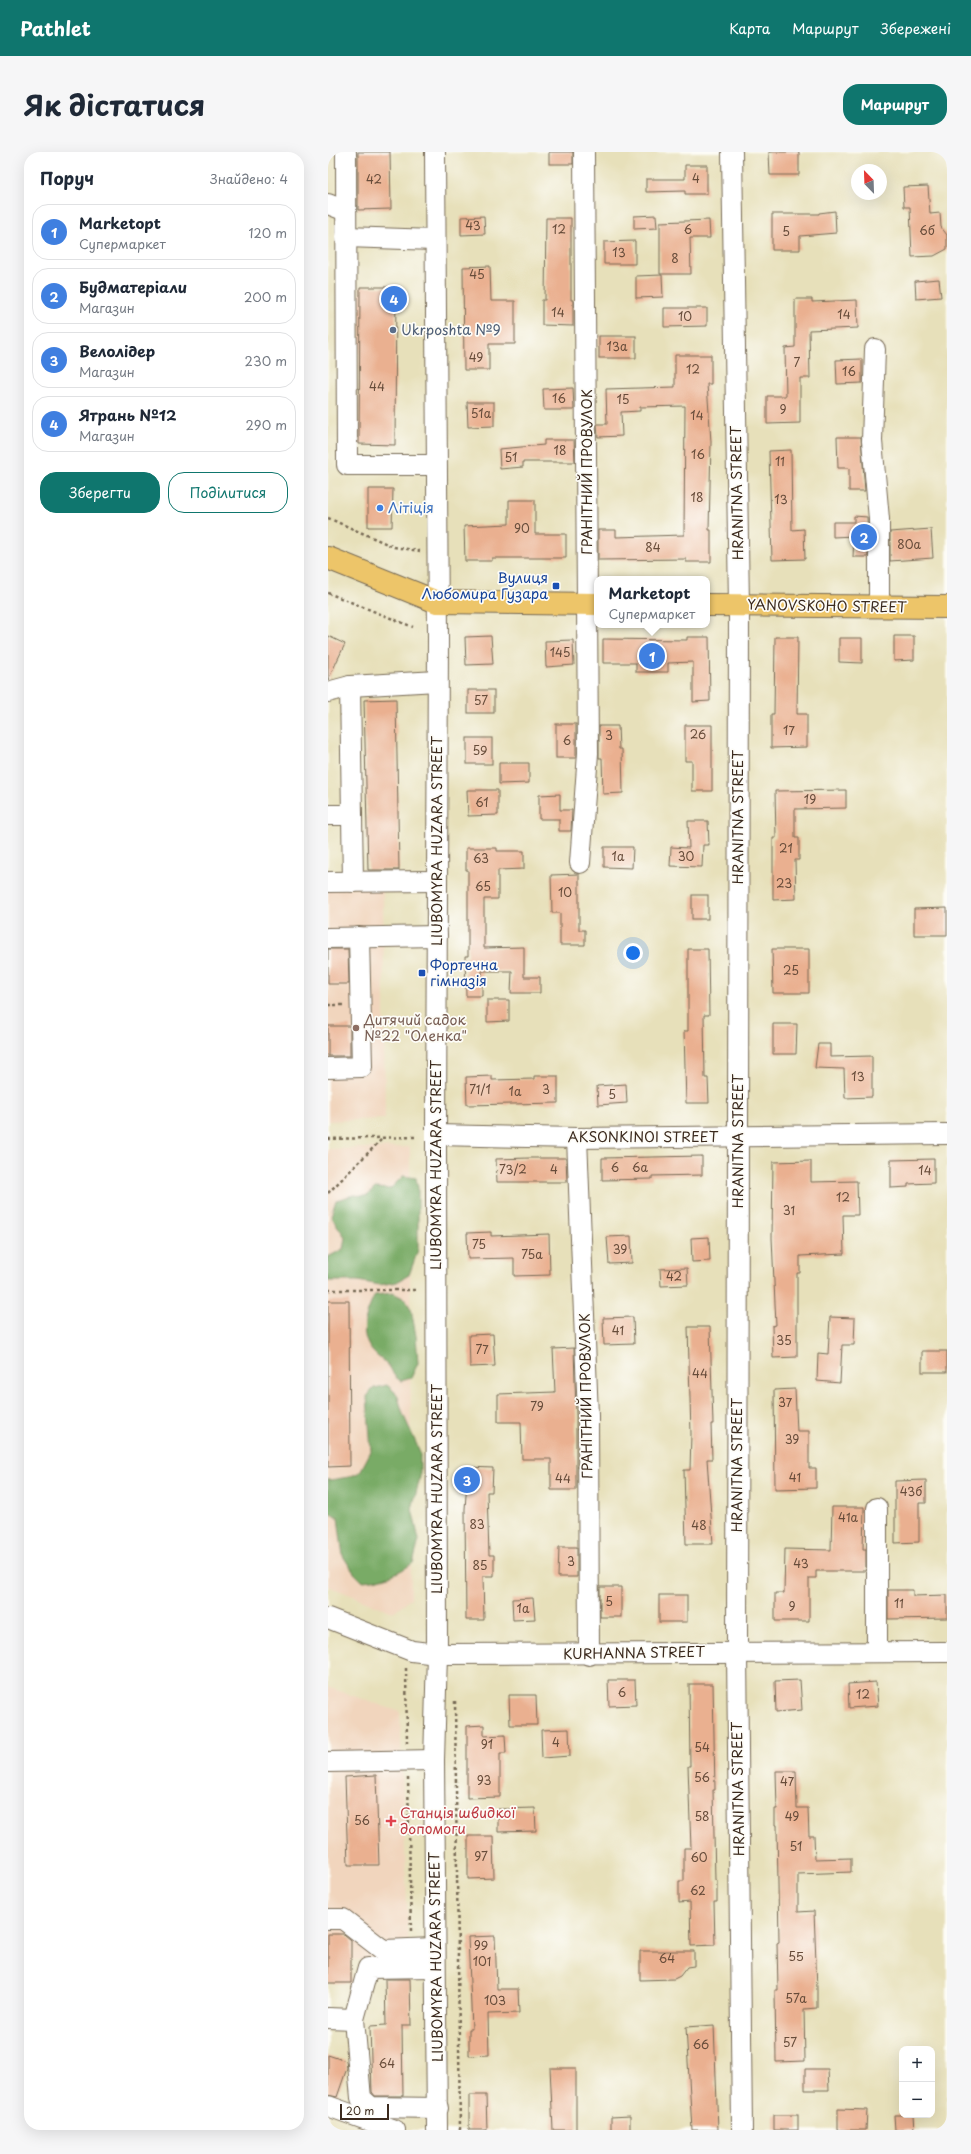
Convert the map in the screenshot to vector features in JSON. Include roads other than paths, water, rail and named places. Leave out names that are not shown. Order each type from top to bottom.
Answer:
[{"type":"main road","points":[[328,558],[437,602],[592,604]]},
{"type":"main road","name":"YANOVSKOHO STREET","points":[[710,605],[947,607]]},
{"type":"street","points":[[346,152],[337,208],[346,237],[347,465],[436,465]]},
{"type":"street","name":"LIUBOMYRA HUZARA STREET","points":[[435,152],[434,240],[437,602],[437,1654],[434,1760],[438,2130]]},
{"type":"street","name":"ГРАНІТНИЙ ПРОВУЛОК","points":[[580,863],[588,753],[592,604],[584,152]]},
{"type":"street","name":"HRANITNA STREET","points":[[732,152],[739,606],[737,1652],[742,2130]]},
{"type":"street","points":[[346,237],[434,240]]},
{"type":"street","points":[[876,349],[872,441],[879,519],[879,607]]},
{"type":"street","points":[[328,692],[350,686],[437,681]]},
{"type":"street","points":[[350,686],[353,882]]},
{"type":"street","points":[[328,815],[352,815]]},
{"type":"street","points":[[328,882],[436,881]]},
{"type":"street","points":[[328,938],[437,936]]},
{"type":"street","points":[[328,1068],[362,1067],[359,937]]},
{"type":"street","name":"AKSONKINOI STREET","points":[[436,1135],[577,1138],[947,1134]]},
{"type":"street","name":"ГРАНІТНИЙ ПРОВУЛОК","points":[[577,1138],[588,1416],[589,1655]]},
{"type":"street","points":[[876,1651],[877,1508]]},
{"type":"street","name":"KURHANNA STREET","points":[[328,1618],[412,1651],[437,1654],[589,1655],[737,1652],[947,1652]]},
{"type":"street","points":[[328,1762],[434,1760]]},
{"type":"street","points":[[328,1919],[343,1919],[383,1950],[435,1957]]},
{"type":"street","points":[[435,1957],[368,1968],[354,2019],[362,2098],[371,2107],[438,2108]]},
{"type":"street","points":[[328,2018],[354,2019]]},
{"type":"street","points":[[328,2106],[395,2130]]},
{"type":"place","name":"Ятрань №12","points":[[394,299]]},
{"type":"place","name":"Ukrposhta №9","points":[[393,330]]},
{"type":"place","name":"Літіція","points":[[380,508]]},
{"type":"place","name":"Будматеріали","points":[[864,537]]},
{"type":"place","name":"Вулиця Любомира Гузара","points":[[556,586]]},
{"type":"place","name":"Marketopt","points":[[652,656]]},
{"type":"place","name":"Фортечна гімназія","points":[[422,973]]},
{"type":"place","name":"Дитячий садок №22 \"Оленка\"","points":[[356,1028]]},
{"type":"place","name":"Велолідер","points":[[467,1480]]},
{"type":"place","name":"Станція швидкої допомоги","points":[[391,1821]]}]
